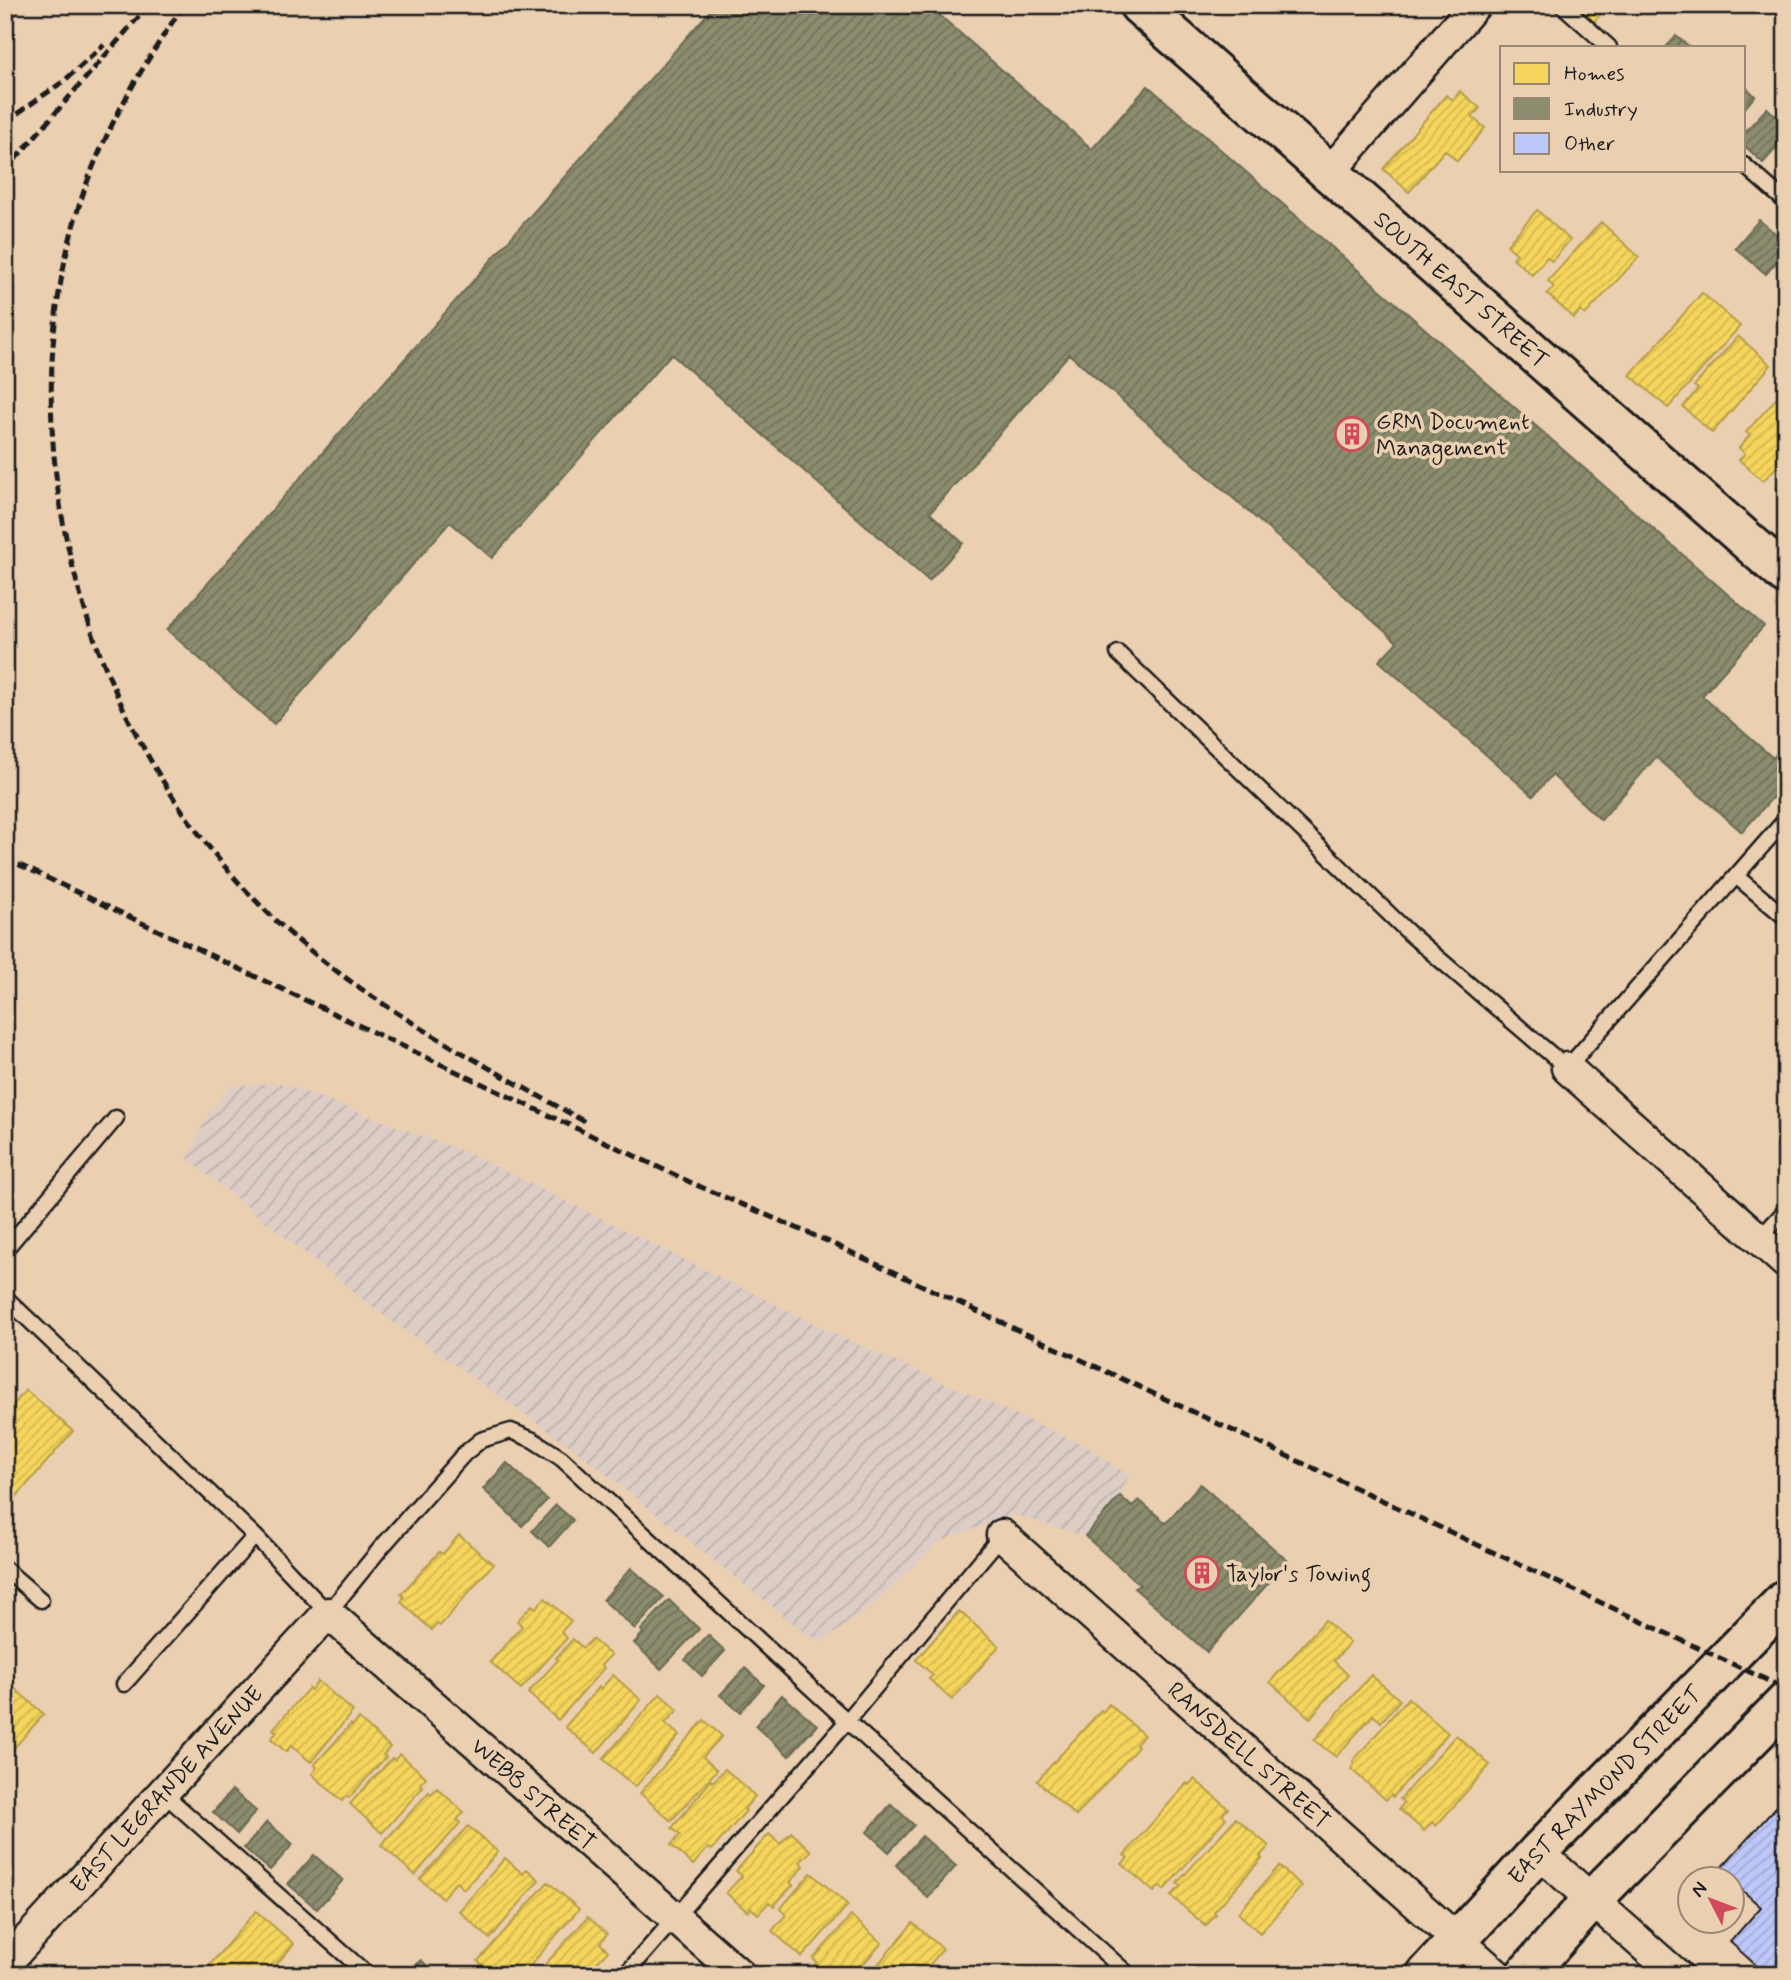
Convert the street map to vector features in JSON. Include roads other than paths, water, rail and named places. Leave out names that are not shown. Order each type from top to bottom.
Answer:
[{"type":"main road","name":"SOUTH EAST STREET","points":[[1139,5],[1786,576]]},
{"type":"main road","name":"EAST RAYMOND STREET","points":[[1426,1975],[1538,1852],[1786,1599]]},
{"type":"main road","points":[[1525,1975],[1592,1900],[1786,1702]]},
{"type":"street","points":[[1329,173],[1475,5]]},
{"type":"street","points":[[1567,1068],[1786,1263]]},
{"type":"street","name":"RANSDELL STREET","points":[[1002,1535],[1497,1975]]},
{"type":"street","name":"EAST LEGRANDE AVENUE","points":[[5,1965],[328,1613]]},
{"type":"street","name":"WEBB STREET","points":[[328,1613],[740,1975]]},
{"type":"street","points":[[1538,1852],[1677,1975]]},
{"type":"street","points":[[5,1965],[15,1975]]},
{"type":"lane","points":[[1562,5],[1608,46]]},
{"type":"lane","points":[[1746,167],[1786,202]]},
{"type":"lane","points":[[1118,653],[1410,934],[1567,1068],[1786,819]]},
{"type":"lane","points":[[1737,877],[1786,918]]},
{"type":"lane","points":[[5,1250],[116,1118]]},
{"type":"lane","points":[[1759,1239],[1786,1210]]},
{"type":"lane","points":[[5,1297],[256,1536],[328,1613],[464,1454],[481,1440],[511,1431],[533,1440],[561,1458],[1129,1975]]},
{"type":"lane","points":[[625,1975],[847,1721],[1002,1535]]},
{"type":"lane","points":[[124,1684],[256,1536]]},
{"type":"lane","points":[[5,1569],[41,1600]]},
{"type":"lane","points":[[163,1793],[368,1975]]},
{"type":"railway","points":[[5,171],[149,5]]},
{"type":"railway","points":[[184,5],[134,84],[93,168],[73,227],[56,318],[51,412],[60,505],[81,596],[113,685],[155,769],[208,846],[270,915],[305,946],[381,1002],[463,1053],[587,1123]]},
{"type":"railway","points":[[5,122],[64,81],[104,45]]},
{"type":"railway","points":[[5,858],[694,1184],[827,1241],[1786,1689]]},
{"type":"place","name":"GRM Document Management","points":[[1352,434]]},
{"type":"place","name":"Taylor's Towing","points":[[1202,1573]]}]
